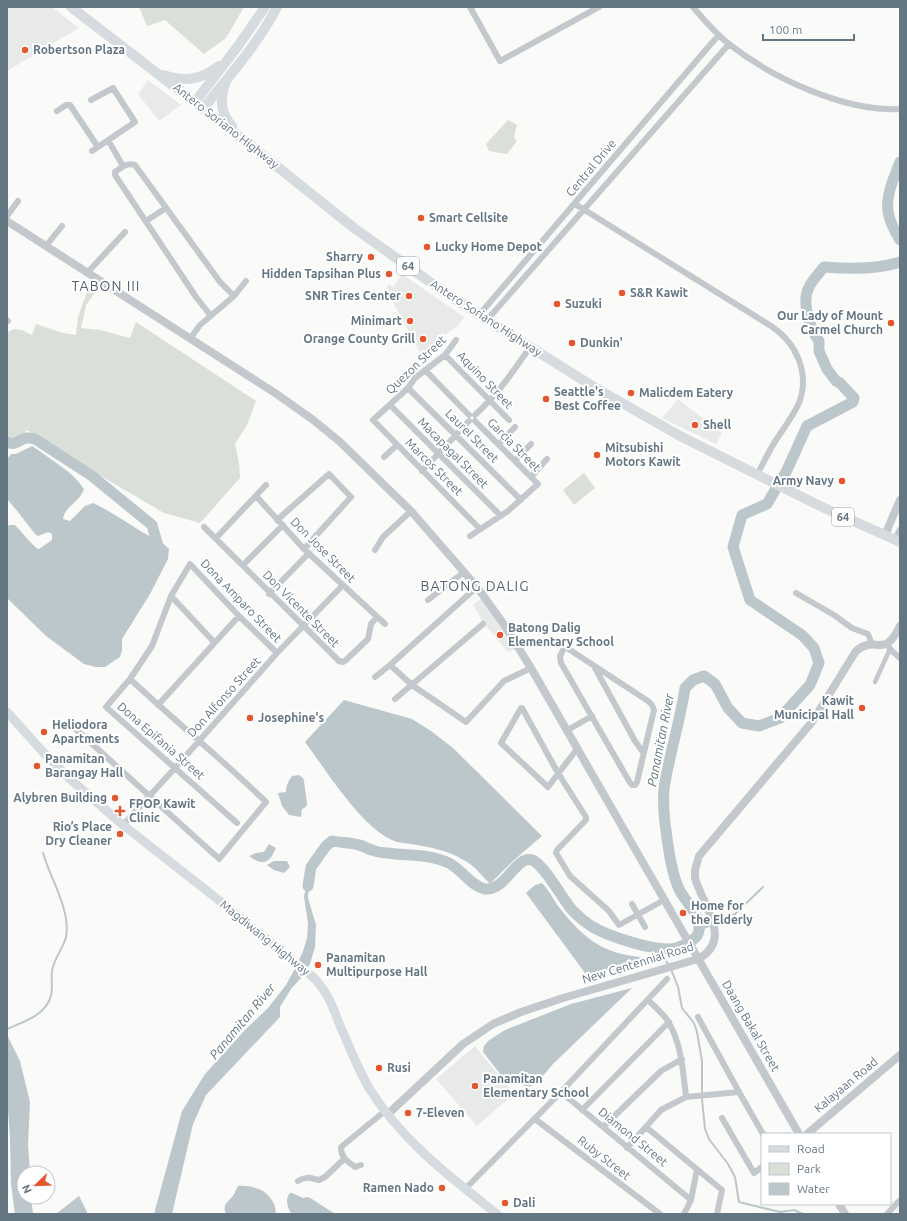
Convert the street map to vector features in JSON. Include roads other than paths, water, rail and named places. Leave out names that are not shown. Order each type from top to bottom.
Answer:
[{"type":"main road","name":"Antero Soriano Highway","points":[[71,7],[203,108],[360,232],[437,287],[483,317],[594,387],[680,436],[787,490],[885,536],[899,538]]},
{"type":"main road","points":[[195,102],[251,29],[264,7]]},
{"type":"main road","points":[[203,108],[260,35],[277,7]]},
{"type":"main road","points":[[158,73],[172,78],[191,79],[207,73],[229,59]]},
{"type":"main road","points":[[226,80],[221,102],[224,116],[227,122],[245,141]]},
{"type":"main road","name":"Magdiwang Highway","points":[[7,712],[65,773],[123,825],[307,972],[327,992],[357,1065],[370,1089],[386,1112],[417,1147],[464,1189],[497,1214]]},
{"type":"street","points":[[470,7],[500,61],[599,7]]},
{"type":"street","points":[[693,7],[729,44],[761,67],[800,86],[850,103],[872,107],[900,109]]},
{"type":"street","name":"Central Drive","points":[[483,317],[574,204],[719,35]]},
{"type":"street","name":"Central Drive","points":[[483,317],[583,210],[729,44]]},
{"type":"street","points":[[91,100],[113,88],[135,121],[92,151]]},
{"type":"street","points":[[57,111],[66,105],[70,105],[98,147]]},
{"type":"street","points":[[108,140],[123,166]]},
{"type":"street","points":[[211,316],[196,297],[115,175],[115,172],[123,166],[130,164],[135,165],[220,282],[234,296]]},
{"type":"street","points":[[8,221],[18,202]]},
{"type":"street","points":[[574,204],[771,326],[782,334],[794,349],[799,359],[802,374],[803,386],[801,397],[797,408],[757,475]]},
{"type":"street","points":[[146,221],[166,208]]},
{"type":"street","name":"Daang Bakal Street","points":[[8,221],[312,419],[349,450],[411,511],[464,572],[477,587],[505,626],[531,668],[798,1133]]},
{"type":"street","points":[[46,246],[62,226]]},
{"type":"street","points":[[87,273],[125,232]]},
{"type":"street","points":[[190,339],[200,324],[234,296],[246,281]]},
{"type":"street","name":"Quezon Street","points":[[373,420],[408,388],[416,378],[445,355],[456,340]]},
{"type":"street","points":[[422,471],[472,418],[491,401],[530,347]]},
{"type":"street","name":"Aquino Street","points":[[445,355],[509,420]]},
{"type":"street","name":"Garcia Street","points":[[425,370],[516,460],[538,484],[521,500]]},
{"type":"street","name":"Laurel Street","points":[[408,388],[521,500]]},
{"type":"street","name":"Macapagal Street","points":[[390,405],[501,516]]},
{"type":"street","name":"Marcos Street","points":[[373,420],[480,529]]},
{"type":"street","points":[[499,444],[515,427]]},
{"type":"street","points":[[516,460],[531,444]]},
{"type":"street","points":[[384,457],[397,445]]},
{"type":"street","points":[[531,477],[547,459]]},
{"type":"street","points":[[277,520],[329,474],[351,497],[304,548]]},
{"type":"street","points":[[216,538],[266,485]]},
{"type":"street","name":"Don Jose Street","points":[[256,496],[309,553],[385,624]]},
{"type":"street","points":[[470,536],[501,516],[521,500]]},
{"type":"street","points":[[885,536],[900,500]]},
{"type":"street","points":[[375,550],[383,537],[411,511]]},
{"type":"street","points":[[243,565],[283,525]]},
{"type":"street","name":"Don Vicente Street","points":[[204,527],[243,565],[269,594],[339,661],[343,662],[346,660],[368,639],[371,624],[377,617]]},
{"type":"street","points":[[269,594],[309,553]]},
{"type":"street","name":"Dona Epifania Street","points":[[190,564],[171,596],[152,646],[130,679],[106,707],[237,823]]},
{"type":"street","name":"Dona Amparo Street","points":[[190,564],[239,616],[277,653]]},
{"type":"street","points":[[428,600],[464,572]]},
{"type":"street","name":"Don Alfonso Street","points":[[123,825],[277,653],[343,585]]},
{"type":"street","points":[[375,677],[477,587]]},
{"type":"street","points":[[796,593],[834,615],[852,628],[868,634],[872,644]]},
{"type":"street","points":[[171,596],[214,642]]},
{"type":"street","points":[[158,705],[239,616]]},
{"type":"street","points":[[395,699],[483,624]]},
{"type":"street","points":[[875,682],[888,646],[900,626]]},
{"type":"street","name":"New Centennial Road","points":[[386,1112],[454,1052],[485,1028],[521,1012],[544,1004],[698,959],[709,951],[714,943],[716,934],[714,924],[695,878],[695,870],[700,856],[812,722],[856,651],[864,645],[872,644],[888,646]]},
{"type":"street","points":[[888,646],[900,658]]},
{"type":"street","points":[[567,648],[594,667],[648,701],[654,710],[637,782],[635,785],[632,785],[561,663],[560,656],[563,650],[567,648]]},
{"type":"street","points":[[390,665],[412,685],[466,722],[504,681],[531,668]]},
{"type":"street","points":[[594,667],[635,741],[643,752]]},
{"type":"street","points":[[70,724],[218,857],[266,802],[130,679]]},
{"type":"street","points":[[577,749],[558,773],[548,787],[501,743],[522,708],[558,773],[586,816],[586,820],[557,850],[556,853],[570,876],[609,911],[619,925],[664,900]]},
{"type":"street","points":[[566,731],[592,716]]},
{"type":"street","points":[[632,904],[645,927]]},
{"type":"street","points":[[464,1189],[535,1119],[667,979]]},
{"type":"street","points":[[648,1000],[669,1022],[682,1059],[688,1096]]},
{"type":"street","points":[[698,1017],[762,1133]]},
{"type":"street","points":[[582,1110],[669,1022]]},
{"type":"street","name":"Kalayaan Road","points":[[808,1133],[900,1055]]},
{"type":"street","points":[[603,1127],[661,1071],[682,1059]]},
{"type":"street","name":"Diamond Street","points":[[561,1092],[691,1200]]},
{"type":"street","points":[[627,1148],[661,1110],[688,1096],[739,1092]]},
{"type":"street","points":[[362,1165],[355,1167],[344,1160],[341,1147],[386,1112]]},
{"type":"street","points":[[722,1118],[754,1173],[761,1168]]},
{"type":"street","name":"Ruby Street","points":[[535,1119],[660,1214]]},
{"type":"street","points":[[646,1127],[722,1190],[717,1214]]},
{"type":"street","points":[[298,1181],[308,1177],[319,1180],[325,1177],[344,1160]]},
{"type":"street","points":[[684,1214],[691,1200],[697,1169]]},
{"type":"street","points":[[889,1213],[900,1200]]},
{"type":"water","points":[[32,446],[57,463],[75,478],[84,489],[82,494],[66,511],[63,519],[70,521],[85,506],[93,503],[160,541],[169,549],[168,559],[150,594],[122,639],[122,650],[120,657],[105,667],[96,667],[84,664],[46,636],[7,598],[7,528],[9,525],[15,525],[36,548],[39,549],[52,540],[52,534],[48,532],[38,536],[35,534],[7,499],[7,459],[11,454],[16,454]]},
{"type":"water","points":[[344,700],[412,719],[431,731],[453,748],[542,836],[514,860],[490,884],[475,868],[457,856],[438,849],[397,842],[384,836],[372,826],[346,799],[305,742]]},
{"type":"water","points":[[299,775],[304,781],[307,804],[306,807],[302,809],[301,817],[289,815],[282,806],[278,793],[286,792],[286,787],[292,776]]},
{"type":"water","points":[[269,844],[276,848],[271,857],[265,862],[258,861],[249,856],[264,852]]},
{"type":"water","points":[[274,861],[287,861],[290,867],[284,873],[274,870],[267,865]]},
{"type":"water","points":[[310,872],[308,898],[316,925],[315,947],[310,964],[302,977],[291,989],[280,1007],[280,1017],[206,1095],[193,1124],[172,1214],[154,1214],[182,1111],[205,1074],[244,1031],[268,1008],[286,985],[297,965],[307,938],[308,924],[304,896]]},
{"type":"water","points":[[542,883],[559,908],[582,933],[594,942],[617,953],[649,959],[588,977],[526,893],[535,885]]},
{"type":"water","points":[[632,988],[553,1064],[537,1083],[531,1086],[527,1087],[501,1075],[483,1052],[484,1046],[488,1041],[505,1030],[571,1004]]},
{"type":"water","points":[[7,1035],[20,1061],[30,1102],[28,1145],[29,1165],[16,1165],[16,1205],[32,1205],[33,1214],[15,1214],[11,1184],[7,1095]]},
{"type":"water","points":[[238,1186],[253,1187],[264,1192],[270,1197],[274,1204],[276,1211],[275,1214],[226,1214],[225,1206],[233,1196]]},
{"type":"water","points":[[290,1193],[303,1198],[308,1197],[335,1214],[292,1214],[287,1204],[288,1195]]},
{"type":"water","points":[[79,1196],[88,1214],[56,1214]]},
{"type":"waterway","name":"Panamitan River","points":[[900,162],[888,197],[889,218],[900,240]]},
{"type":"waterway","name":"Panamitan River","points":[[308,886],[311,867],[326,846],[332,841],[356,844],[370,850],[380,852],[442,860],[449,863],[480,888],[485,889],[499,885],[521,863],[526,860],[532,860],[537,863],[548,875],[573,911],[586,923],[599,930],[633,943],[668,949],[683,946],[697,936],[699,930],[697,918],[678,887],[670,859],[664,810],[664,789],[666,776],[685,688],[693,680],[704,676],[715,684],[728,708],[742,723],[759,726],[780,718],[810,685],[819,663],[814,648],[802,635],[750,600],[733,547],[742,515],[767,504],[787,470],[807,426],[853,402],[854,398],[840,383],[836,381],[827,369],[819,351],[819,341],[810,323],[806,308],[807,293],[810,285],[824,267],[872,268],[900,262]]},
{"type":"waterway","points":[[7,442],[14,443],[26,438],[35,439],[92,476],[152,525],[158,546]]},
{"type":"waterway","points":[[7,1029],[34,1017],[40,1013],[49,1002],[52,992],[53,966],[66,937],[66,916],[63,905],[43,853]]},
{"type":"waterway","points":[[715,923],[735,914],[763,887]]},
{"type":"waterway","points":[[699,930],[711,925]]},
{"type":"waterway","points":[[659,949],[669,966]]},
{"type":"waterway","points":[[671,969],[678,987],[682,1008],[694,1023],[697,1032],[702,1061],[702,1099],[705,1129],[709,1139],[728,1164],[735,1177],[739,1202],[780,1212],[794,1210],[803,1214]]},
{"type":"place","name":"Robertson Plaza","points":[[25,50]]},
{"type":"place","name":"Smart Cellsite","points":[[421,218]]},
{"type":"place","name":"Lucky Home Depot","points":[[427,247]]},
{"type":"place","name":"Sharry","points":[[371,257]]},
{"type":"place","name":"Hidden Tapsihan Plus","points":[[389,274]]},
{"type":"place","name":"S&R Kawit","points":[[622,293]]},
{"type":"place","name":"SNR Tires Center","points":[[409,296]]},
{"type":"place","name":"Suzuki","points":[[557,304]]},
{"type":"place","name":"Minimart","points":[[410,321]]},
{"type":"place","name":"Our Lady of Mount Carmel Church","points":[[891,323]]},
{"type":"place","name":"Orange County Grill","points":[[423,339]]},
{"type":"place","name":"Dunkin'","points":[[572,343]]},
{"type":"place","name":"Malicdem Eatery","points":[[631,393]]},
{"type":"place","name":"Seattle's Best Coffee","points":[[546,399]]},
{"type":"place","name":"Shell","points":[[695,425]]},
{"type":"place","name":"Mitsubishi Motors Kawit","points":[[597,455]]},
{"type":"place","name":"Army Navy","points":[[842,481]]},
{"type":"place","name":"Batong Dalig Elementary School","points":[[500,635]]},
{"type":"place","name":"Kawit Municipal Hall","points":[[862,708]]},
{"type":"place","name":"Josephine's","points":[[250,718]]},
{"type":"place","name":"Heliodora Apartments","points":[[44,732]]},
{"type":"place","name":"Panamitan Barangay Hall","points":[[37,766]]},
{"type":"place","name":"Alybren Building","points":[[115,798]]},
{"type":"place","name":"FPOP Kawit Clinic","points":[[120,811]]},
{"type":"place","name":"Rio’s Place Dry Cleaner","points":[[120,834]]},
{"type":"place","name":"Home for the Elderly","points":[[683,913]]},
{"type":"place","name":"Panamitan Multipurpose Hall","points":[[318,965]]},
{"type":"place","name":"Rusi","points":[[379,1068]]},
{"type":"place","name":"Panamitan Elementary School","points":[[475,1086]]},
{"type":"place","name":"7-Eleven","points":[[408,1113]]},
{"type":"place","name":"Ramen Nado","points":[[442,1188]]},
{"type":"place","name":"Dali","points":[[505,1203]]},
{"type":"district","name":"TABON III","points":[[106,286]]},
{"type":"district","name":"BATONG DALIG","points":[[475,586]]}]
